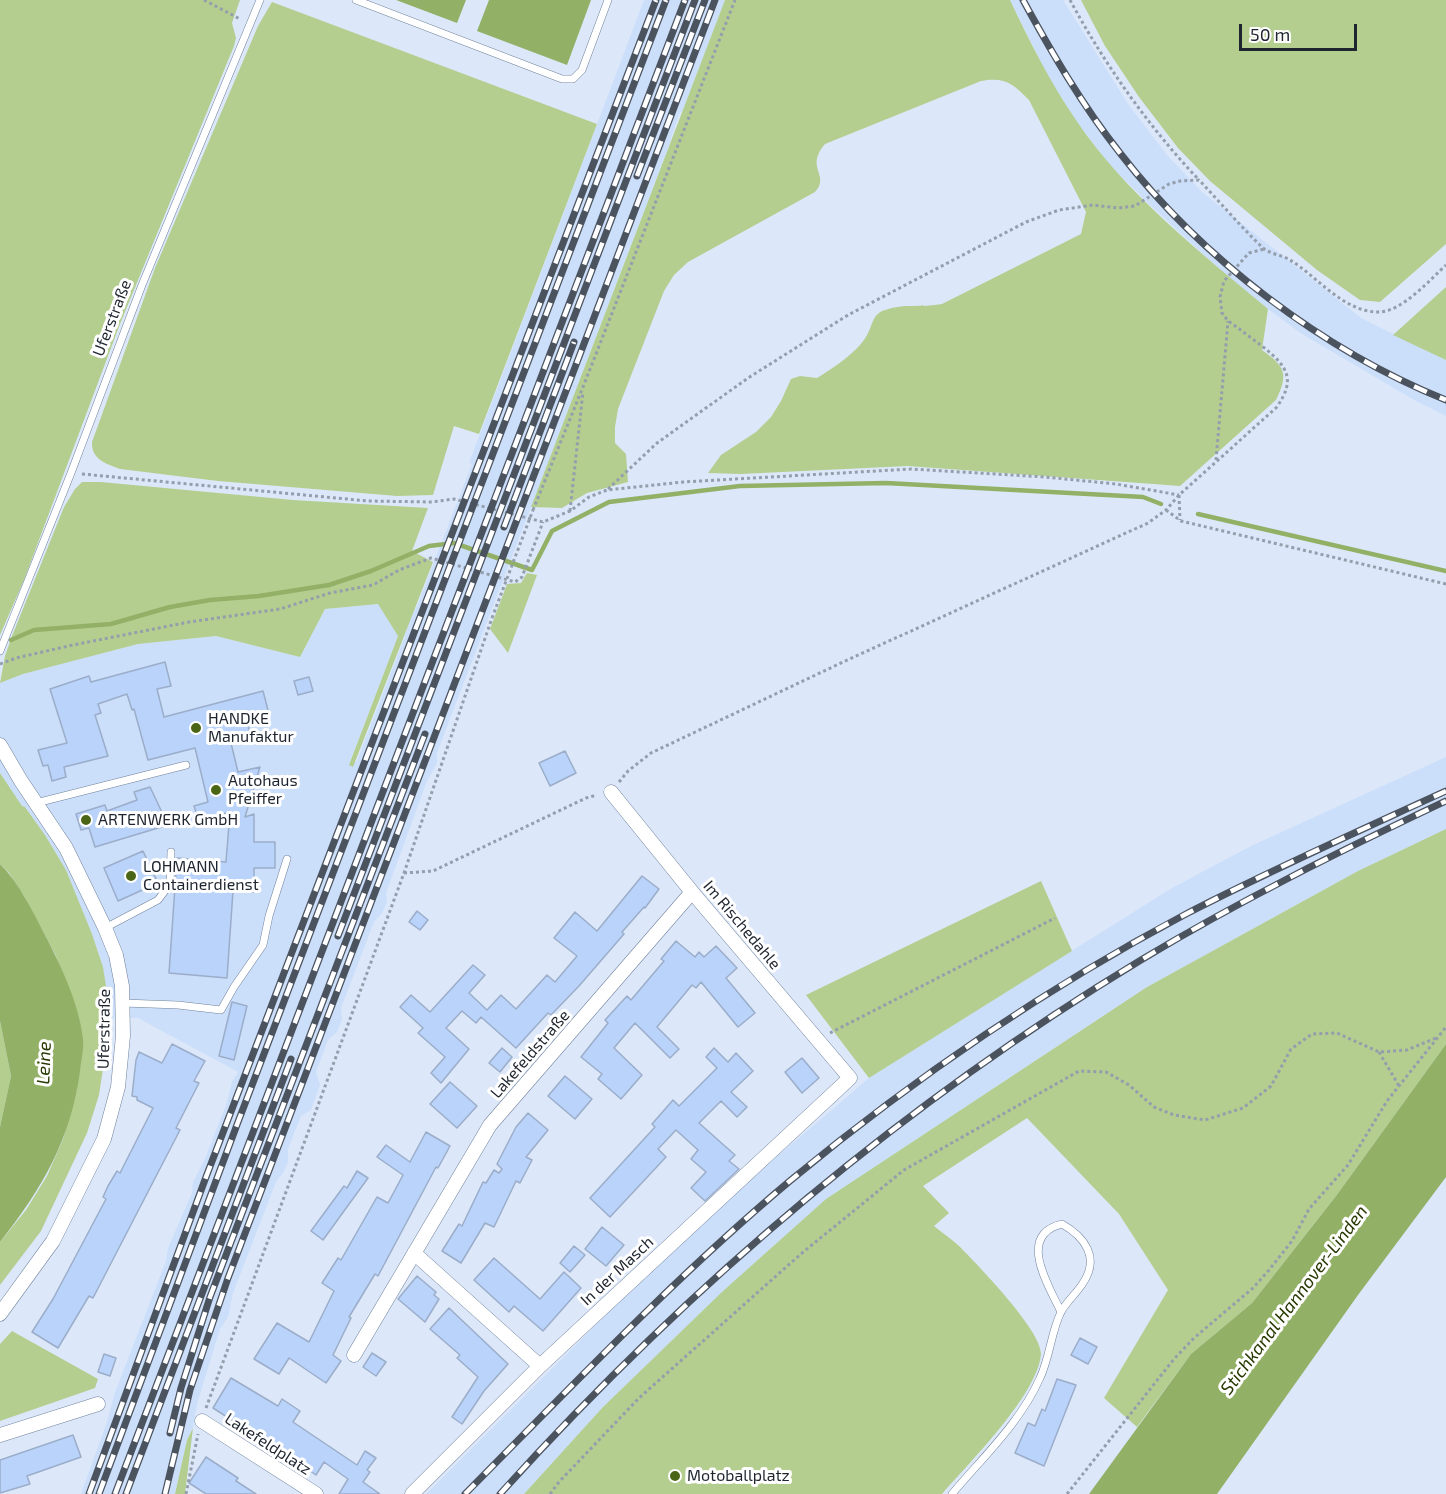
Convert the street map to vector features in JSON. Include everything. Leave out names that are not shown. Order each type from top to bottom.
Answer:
[{"type":"street","name":"Uferstraße","points":[[0,745],[66,848],[105,928],[116,955],[123,1003],[123,1036],[118,1087],[104,1139],[53,1241],[0,1314]]},
{"type":"street","name":"Im Rischedahle","points":[[610,792],[850,1078]]},
{"type":"street","name":"Lakefeldstraße","points":[[354,1355],[490,1125],[692,892]]},
{"type":"street","name":"In der Masch","points":[[412,1494],[540,1366],[850,1078]]},
{"type":"street","points":[[414,1253],[540,1366]]},
{"type":"street","points":[[0,1434],[98,1404]]},
{"type":"street","name":"Lakefeldplatz","points":[[202,1421],[316,1494]]},
{"type":"lane","name":"Uferstraße","points":[[0,651],[71,473],[142,285],[260,0]]},
{"type":"lane","points":[[356,0],[562,79],[573,79],[582,70],[608,0]]},
{"type":"lane","points":[[36,803],[186,765]]},
{"type":"lane","points":[[105,928],[158,900],[170,884],[171,852]]},
{"type":"lane","points":[[123,1003],[178,1005],[221,1010],[263,945],[268,916],[287,858]]},
{"type":"lane","points":[[952,1494],[1020,1415],[1041,1377],[1061,1312],[1084,1281],[1091,1260],[1090,1251],[1079,1236],[1062,1224],[1044,1233],[1038,1242],[1038,1256],[1042,1269],[1061,1312]]},
{"type":"path","points":[[204,0],[249,25]]},
{"type":"path","points":[[186,1494],[196,1442],[215,1381],[404,873],[492,618],[735,0]]},
{"type":"path","points":[[1070,0],[1134,101],[1172,152],[1264,249],[1289,259],[1348,303],[1365,310],[1381,312],[1395,308],[1446,265]]},
{"type":"path","points":[[607,490],[657,443],[748,378],[848,315],[910,282],[1026,222],[1059,210],[1093,205],[1118,208],[1135,206],[1169,184],[1199,180]]},
{"type":"path","points":[[404,873],[433,871],[586,798],[610,792],[628,771],[651,753],[843,662],[1148,523],[1166,510],[1179,495],[1276,408],[1285,395],[1288,380],[1286,370],[1279,360],[1228,321],[1222,313],[1220,297],[1224,281],[1249,253],[1264,249]]},
{"type":"path","points":[[1216,461],[1228,321]]},
{"type":"path","points":[[570,511],[583,387]]},
{"type":"path","points":[[71,473],[368,501],[432,502],[454,499],[543,522],[570,511],[589,497],[607,490],[682,482],[911,469],[1104,483],[1179,495]]},
{"type":"path","points":[[1179,495],[1180,521]]},
{"type":"path","points":[[1166,510],[1180,521],[1446,584]]},
{"type":"path","points":[[0,664],[16,657],[189,622],[280,609],[330,593],[373,585],[399,570],[431,558],[516,582],[520,580],[543,522]]},
{"type":"path","points":[[817,1039],[1055,918]]},
{"type":"path","points":[[1067,1494],[1174,1359],[1194,1338],[1253,1288],[1269,1270],[1292,1241],[1309,1209],[1348,1165],[1387,1101],[1446,1027]]},
{"type":"path","points":[[550,1494],[639,1398],[802,1253],[904,1170],[1079,1071],[1106,1072],[1129,1084],[1154,1107],[1174,1115],[1205,1120],[1243,1108],[1271,1086],[1291,1049],[1312,1034],[1337,1033],[1379,1052],[1407,1050],[1436,1038]]},
{"type":"path","points":[[1379,1052],[1399,1086]]},
{"type":"shaded area","points":[[0,0],[240,0],[232,23],[236,38],[234,46],[120,324],[24,580],[0,635]]},
{"type":"shaded area","points":[[644,0],[725,0],[683,110],[679,114],[437,753],[437,763],[427,781],[386,893],[387,902],[382,913],[374,922],[341,1008],[342,1020],[337,1032],[328,1040],[316,1072],[320,1085],[311,1110],[301,1116],[288,1149],[288,1162],[276,1182],[233,1293],[228,1317],[220,1329],[197,1404],[193,1428],[187,1440],[175,1494],[81,1494],[107,1422],[114,1395],[166,1261],[168,1248],[192,1193],[193,1182],[204,1161],[226,1105],[232,1082],[238,1072],[138,1018],[106,1017],[106,986],[103,967],[66,870],[45,835],[0,773],[0,683],[23,674],[138,644],[216,636],[300,657],[325,609],[378,604],[398,636],[349,764],[357,761],[411,616],[417,606],[472,464],[469,463]]},
{"type":"shaded area","points":[[725,0],[1010,0],[1058,91],[1095,147],[1165,221],[1268,309],[1262,350],[1276,361],[1283,371],[1283,383],[1276,400],[1180,486],[908,466],[741,474],[708,473],[721,455],[756,432],[771,417],[791,379],[800,376],[817,378],[837,365],[863,341],[875,317],[881,312],[899,307],[942,304],[1081,234],[1086,212],[1029,100],[1008,83],[996,80],[981,81],[825,144],[817,159],[820,181],[815,192],[688,262],[674,275],[664,291],[618,409],[615,443],[626,454],[628,482],[587,493],[562,508],[531,507]]},
{"type":"shaded area","points":[[1010,0],[1063,0],[1128,104],[1167,155],[1202,192],[1361,318],[1446,360],[1446,416],[1416,401],[1302,334],[1220,270],[1147,202],[1109,164],[1077,122],[1049,78]]},
{"type":"shaded area","points":[[1081,0],[1446,0],[1446,244],[1380,302],[1360,300],[1317,270],[1210,181],[1178,148],[1139,97],[1105,46]]},
{"type":"shaded area","points":[[272,2],[597,124],[479,434],[454,426],[433,495],[397,496],[218,481],[120,469],[100,460],[92,448],[92,442],[155,268],[258,26]]},
{"type":"shaded area","points":[[1446,287],[1446,360],[1393,335]]},
{"type":"shaded area","points":[[82,482],[293,500],[428,508],[412,551],[433,562],[353,767],[349,765],[398,636],[378,604],[325,609],[300,657],[216,636],[138,644],[23,674],[0,683],[5,656],[12,636],[64,507]]},
{"type":"shaded area","points":[[527,573],[537,575],[508,653],[490,629],[507,584],[521,583]]},
{"type":"shaded area","points":[[1446,757],[1446,829],[1358,871],[1147,987],[826,1199],[723,1291],[603,1407],[524,1494],[426,1494],[623,1298],[753,1177],[869,1078],[1172,888],[1251,846]]},
{"type":"shaded area","points":[[0,773],[45,835],[66,870],[92,934],[103,967],[106,986],[106,1049],[99,1095],[87,1133],[41,1231],[0,1285],[0,1242],[26,1210],[47,1176],[63,1139],[77,1089],[77,1012],[55,954],[24,896],[0,864]]},
{"type":"shaded area","points":[[1446,829],[1446,1044],[1336,1196],[1252,1303],[1191,1354],[1137,1427],[1104,1398],[1168,1290],[1119,1214],[1027,1118],[923,1186],[949,1213],[934,1226],[959,1246],[1007,1298],[1039,1343],[1041,1354],[1037,1370],[1015,1408],[942,1494],[524,1494],[603,1407],[723,1291],[826,1199],[1147,987],[1358,871]]},
{"type":"shaded area","points":[[1041,881],[1072,951],[869,1078],[806,995]]},
{"type":"shaded area","points":[[0,1021],[11,1076],[0,1127]]},
{"type":"shaded area","points":[[12,1331],[98,1379],[95,1388],[0,1421],[0,1344]]},
{"type":"shaded area","points":[[193,1428],[185,1494],[175,1494],[187,1440]]},
{"type":"water","points":[[396,0],[466,0],[457,23]]},
{"type":"water","points":[[489,0],[591,0],[567,65],[477,31]]},
{"type":"water","name":"Leine","points":[[0,864],[26,899],[58,961],[74,1000],[81,1026],[83,1051],[76,1096],[62,1141],[41,1183],[0,1242],[0,1127],[11,1076],[0,1021]]},
{"type":"water","name":"Stichkanal Hannover-Linden","points":[[1446,1044],[1446,1177],[1358,1295],[1217,1494],[1089,1494],[1191,1354],[1252,1303],[1336,1196]]},
{"type":"building","points":[[165,662],[171,686],[157,689],[164,717],[263,691],[269,714],[247,720],[250,734],[230,739],[238,772],[260,767],[245,817],[254,814],[254,842],[275,842],[275,868],[254,868],[254,892],[233,891],[227,978],[169,973],[177,858],[226,862],[230,812],[199,821],[194,806],[208,802],[195,748],[148,760],[134,709],[132,710],[127,694],[98,704],[101,713],[95,715],[108,756],[64,767],[66,777],[52,781],[48,765],[43,766],[38,750],[67,743],[50,689],[89,676],[91,682]]},
{"type":"building","points":[[309,677],[313,691],[298,695],[294,681]]},
{"type":"building","points":[[565,751],[576,773],[550,786],[539,763]]},
{"type":"building","points":[[150,787],[168,825],[95,847],[89,828],[81,830],[76,814],[105,805],[107,811],[137,800],[134,792]]},
{"type":"building","name":"LOHMANN Containerdienst","points":[[143,851],[158,883],[118,901],[104,868]]},
{"type":"building","points":[[642,876],[659,889],[579,986],[551,1015],[548,1013],[516,1048],[481,1017],[476,1023],[462,1011],[446,1028],[469,1049],[441,1083],[431,1073],[445,1057],[418,1033],[423,1028],[400,1007],[411,995],[430,1012],[473,965],[485,975],[469,993],[487,1010],[501,995],[516,1009],[547,975],[555,982],[577,956],[554,938],[575,912],[597,931]]},
{"type":"building","points":[[417,911],[428,920],[420,930],[409,922]]},
{"type":"building","points":[[676,941],[695,957],[699,952],[704,957],[716,946],[737,968],[726,978],[755,1013],[738,1027],[701,982],[696,988],[692,985],[657,1027],[679,1049],[670,1058],[635,1023],[614,1048],[642,1075],[621,1099],[598,1079],[602,1074],[581,1057],[608,1023],[605,1020],[627,996],[631,1000],[664,961],[661,959]]},
{"type":"building","points":[[232,1002],[247,1006],[234,1060],[219,1056]]},
{"type":"building","points":[[172,1044],[205,1061],[194,1081],[199,1083],[176,1128],[180,1130],[93,1298],[89,1296],[58,1348],[32,1332],[53,1299],[106,1199],[103,1197],[108,1186],[117,1171],[120,1173],[153,1108],[132,1096],[139,1052],[162,1063]]},
{"type":"building","points":[[502,1048],[512,1057],[500,1072],[489,1063]]},
{"type":"building","points":[[714,1048],[728,1062],[736,1053],[753,1071],[731,1092],[747,1107],[737,1117],[721,1101],[699,1123],[735,1155],[729,1161],[739,1169],[705,1201],[691,1188],[706,1172],[691,1159],[698,1150],[676,1130],[658,1149],[666,1157],[610,1217],[590,1198],[655,1127],[652,1124],[673,1100],[679,1106],[717,1068],[706,1057]]},
{"type":"building","points":[[802,1058],[819,1078],[802,1093],[785,1072]]},
{"type":"building","points":[[565,1076],[592,1099],[575,1119],[548,1096]]},
{"type":"building","points":[[450,1082],[477,1106],[457,1128],[430,1104]]},
{"type":"building","points":[[528,1113],[548,1130],[526,1157],[532,1160],[520,1183],[516,1181],[494,1227],[485,1223],[461,1263],[442,1251],[459,1224],[462,1226],[483,1182],[486,1183],[494,1170],[499,1173],[502,1169],[497,1164],[516,1127]]},
{"type":"building","points":[[426,1132],[450,1146],[438,1168],[436,1167],[378,1276],[375,1274],[349,1317],[351,1318],[333,1355],[341,1361],[326,1383],[289,1358],[279,1374],[254,1359],[277,1323],[309,1342],[334,1291],[322,1283],[338,1258],[341,1260],[377,1197],[388,1203],[403,1175],[377,1157],[386,1145],[410,1162]]},
{"type":"building","points":[[357,1171],[368,1178],[323,1240],[311,1231],[344,1186],[347,1188]]},
{"type":"building","points":[[602,1227],[624,1245],[606,1266],[585,1249]]},
{"type":"building","points":[[574,1246],[585,1255],[570,1272],[560,1263]]},
{"type":"building","points":[[494,1258],[540,1299],[564,1272],[581,1288],[543,1331],[514,1306],[509,1312],[474,1280]]},
{"type":"building","points":[[417,1276],[436,1292],[434,1295],[439,1299],[425,1322],[398,1299]]},
{"type":"building","points":[[449,1308],[508,1364],[484,1391],[462,1424],[452,1417],[478,1377],[457,1358],[460,1355],[430,1329]]},
{"type":"building","points":[[1080,1338],[1097,1347],[1088,1364],[1071,1355]]},
{"type":"building","points":[[372,1353],[386,1362],[376,1376],[363,1367]]},
{"type":"building","points":[[104,1354],[116,1358],[110,1376],[98,1372]]},
{"type":"building","points":[[231,1378],[278,1406],[282,1399],[300,1411],[293,1422],[357,1465],[365,1451],[376,1458],[367,1470],[370,1472],[363,1482],[380,1494],[339,1494],[348,1479],[324,1462],[316,1475],[291,1458],[293,1456],[213,1408]]},
{"type":"building","points":[[1057,1379],[1076,1385],[1044,1466],[1015,1453],[1028,1423],[1035,1426],[1042,1409],[1045,1411]]},
{"type":"building","points":[[73,1435],[81,1457],[27,1476],[30,1484],[0,1493],[0,1460]]},
{"type":"building","points":[[206,1457],[238,1478],[236,1481],[256,1494],[206,1494],[189,1483]]},
{"type":"waterway","points":[[11,640],[34,630],[111,624],[170,607],[329,585],[371,571],[429,546],[454,543],[532,570],[552,531],[609,502],[740,486],[886,483],[1143,497],[1161,504]]},
{"type":"waterway","points":[[1198,514],[1446,571]]},
{"type":"railway","points":[[89,1494],[206,1177],[656,0]]},
{"type":"railway","points":[[99,1494],[238,1122],[666,0]]},
{"type":"railway","points":[[115,1494],[685,0]]},
{"type":"railway","points":[[338,936],[695,0]]},
{"type":"railway","points":[[637,176],[705,0]]},
{"type":"railway","points":[[165,1494],[190,1390],[228,1278],[715,0]]},
{"type":"railway","points":[[1023,0],[1068,78],[1106,135],[1152,192],[1188,229],[1268,298],[1311,328],[1355,356],[1400,380],[1446,400]]},
{"type":"railway","points":[[504,527],[574,342]]},
{"type":"railway","points":[[170,1433],[181,1388],[210,1297],[425,734]]},
{"type":"railway","points":[[465,1494],[624,1333],[706,1255],[791,1180],[884,1106],[1032,1004],[1134,943],[1186,914],[1283,866],[1446,791]]},
{"type":"railway","points":[[500,1494],[571,1418],[722,1272],[882,1138],[966,1076],[1052,1016],[1178,938],[1291,877],[1446,801]]},
{"type":"railway","points":[[126,1494],[291,1059]]},
{"type":"place","name":"HANDKE Manufaktur","points":[[196,728]]},
{"type":"place","name":"Autohaus Pfeiffer","points":[[216,790]]},
{"type":"place","name":"ARTENWERK GmbH","points":[[86,820]]},
{"type":"place","name":"LOHMANN Containerdienst","points":[[131,876]]},
{"type":"place","name":"Motoballplatz","points":[[675,1476]]}]
